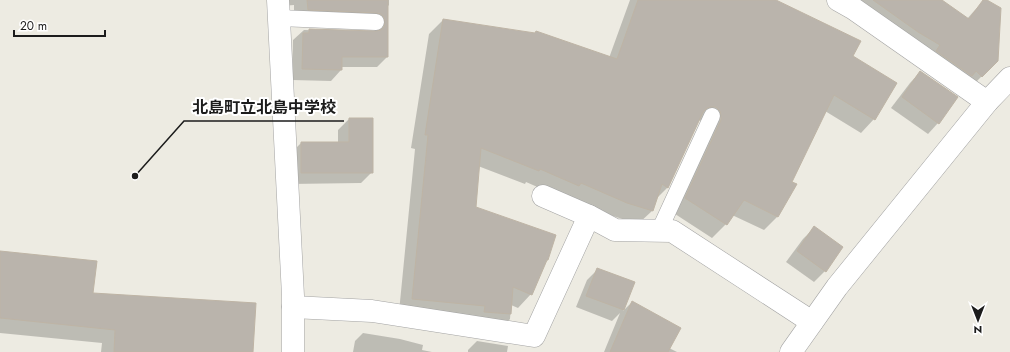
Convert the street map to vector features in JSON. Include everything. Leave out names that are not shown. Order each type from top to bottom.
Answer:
[{"type":"street","points":[[838,0],[854,9],[987,102]]},
{"type":"street","points":[[278,9],[293,307],[293,352]]},
{"type":"street","points":[[791,352],[837,287],[987,102],[1010,78]]},
{"type":"street","points":[[543,196],[589,216],[615,230],[672,231],[812,322]]},
{"type":"street","points":[[293,307],[372,311],[534,336],[589,216]]},
{"type":"lane","points":[[278,9],[376,22]]},
{"type":"lane","points":[[659,231],[712,116]]},
{"type":"building","points":[[307,0],[388,0],[388,57],[342,57],[342,70],[302,69],[303,33],[309,33],[309,29],[376,31],[381,30],[385,23],[384,17],[381,14],[376,13],[308,10]]},
{"type":"building","points":[[638,0],[776,0],[861,41],[853,56],[897,83],[875,120],[834,95],[792,182],[797,184],[778,217],[744,200],[727,225],[685,198],[721,120],[720,111],[716,107],[707,108],[703,112],[668,188],[662,184],[653,211],[627,203],[581,183],[579,186],[540,169],[539,171],[481,148],[476,207],[556,235],[548,260],[532,295],[513,287],[511,314],[484,312],[485,306],[412,299],[428,135],[425,135],[443,19],[535,33],[536,31],[617,59]]},
{"type":"building","points":[[873,0],[942,0],[969,19],[983,0],[987,0],[1001,8],[998,61],[982,77],[976,71],[972,76],[936,51],[940,45],[918,32]]},
{"type":"building","points":[[920,71],[958,97],[939,124],[902,97]]},
{"type":"building","points":[[349,118],[373,118],[373,173],[301,173],[301,142],[349,142]]},
{"type":"building","points":[[814,226],[843,247],[826,272],[797,251]]},
{"type":"building","points":[[0,251],[97,261],[93,293],[256,303],[253,352],[114,352],[115,330],[0,318]]},
{"type":"building","points":[[597,268],[635,282],[624,310],[586,296]]},
{"type":"building","points":[[632,301],[681,328],[668,352],[610,352]]},
{"type":"place","name":"北島町立北島中学校","points":[[135,176]]}]
